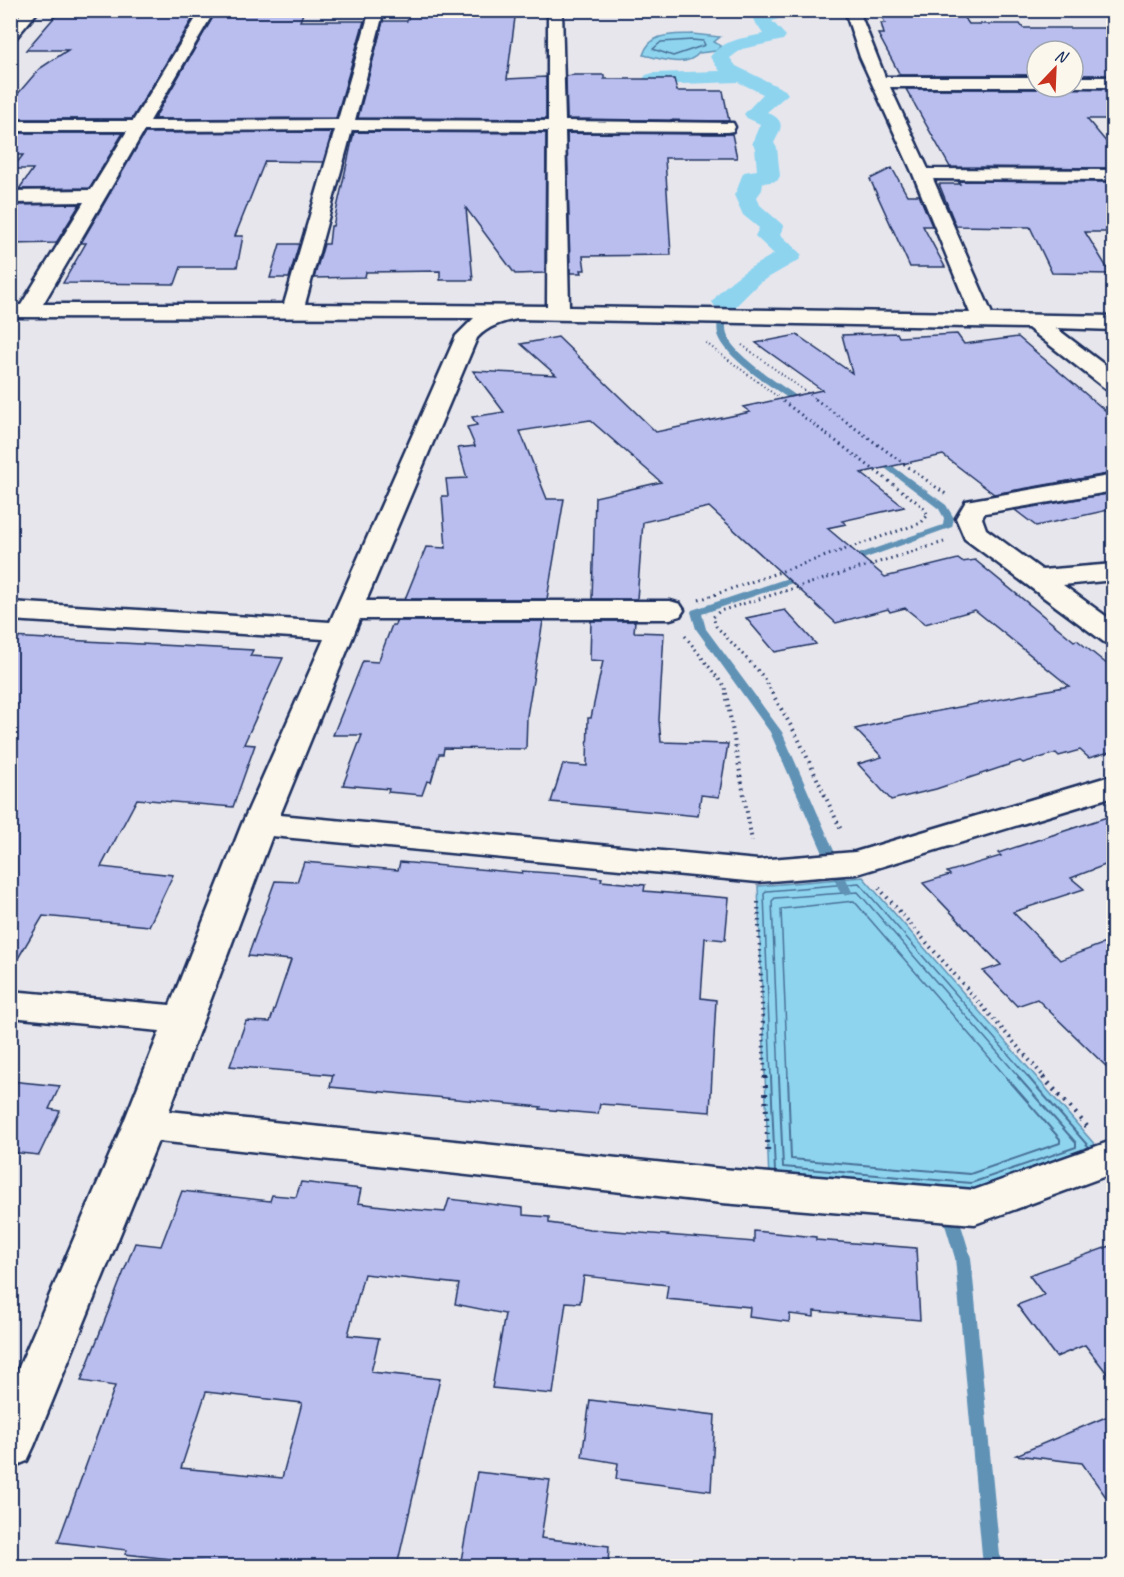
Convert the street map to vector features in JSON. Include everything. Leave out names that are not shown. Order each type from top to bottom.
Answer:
[{"type":"street","points":[[10,36],[32,10]]},
{"type":"street","points":[[19,311],[98,196],[137,125],[208,10]]},
{"type":"street","points":[[293,310],[377,10]]},
{"type":"street","points":[[555,10],[558,313]]},
{"type":"street","points":[[860,10],[853,14],[868,57],[882,82],[984,321]]},
{"type":"street","points":[[882,82],[1025,82]]},
{"type":"street","points":[[1085,82],[1113,82]]},
{"type":"street","points":[[10,126],[727,127]]},
{"type":"street","points":[[922,174],[1113,175]]},
{"type":"street","points":[[10,197],[98,196]]},
{"type":"street","points":[[19,311],[293,310],[750,315],[1113,323]]},
{"type":"street","points":[[423,312],[448,319],[465,327],[467,336]]},
{"type":"street","points":[[10,1446],[144,1124],[259,824],[467,336],[474,327],[491,319],[515,313]]},
{"type":"street","points":[[1034,322],[1113,384]]},
{"type":"street","points":[[974,520],[1113,483]]},
{"type":"street","points":[[974,520],[1038,579],[1113,636]]},
{"type":"street","points":[[1038,579],[1113,572]]},
{"type":"street","points":[[10,611],[345,620],[670,610]]},
{"type":"street","points":[[259,824],[758,871],[857,863],[1113,785]]},
{"type":"street","points":[[10,1004],[184,1020]]},
{"type":"street","points":[[144,1124],[770,1191],[975,1207],[1113,1156]]},
{"type":"path","points":[[736,340],[954,501],[974,520],[720,611],[712,617],[716,626],[762,675],[798,738],[857,863],[1113,1156]]},
{"type":"path","points":[[706,343],[922,506],[928,515],[933,516]]},
{"type":"path","points":[[770,1191],[758,871],[725,687],[677,625],[670,610],[921,523],[928,515]]},
{"type":"water","points":[[692,34],[720,37],[714,42],[721,46],[716,51],[699,53],[694,58],[680,61],[643,55],[651,42],[663,36]]},
{"type":"water","points":[[863,877],[1102,1153],[973,1197],[769,1181],[758,886]]},
{"type":"building","points":[[145,10],[198,10],[132,119],[10,119],[10,103],[39,69],[68,50],[26,50],[58,13],[119,13]]},
{"type":"building","points":[[217,10],[304,11],[300,21],[364,21],[336,118],[154,119]]},
{"type":"building","points":[[516,10],[507,79],[546,77],[546,119],[358,118],[383,21],[407,21],[411,11]]},
{"type":"building","points":[[882,17],[964,17],[969,24],[1020,24],[1023,28],[1113,28],[1113,75],[1085,75],[1085,39],[1025,39],[1025,75],[900,75],[878,34],[884,34],[881,23],[885,23]]},
{"type":"building","points":[[604,75],[604,79],[674,79],[677,91],[723,91],[729,121],[567,119],[566,76]]},
{"type":"building","points":[[1085,88],[1113,89],[1113,119],[1087,119],[1113,150],[1113,168],[950,167],[906,89],[1025,89],[1025,99],[1085,99]]},
{"type":"building","points":[[332,132],[323,162],[265,161],[235,236],[243,236],[237,267],[181,267],[175,284],[63,283],[86,243],[81,243],[145,133]]},
{"type":"building","points":[[354,132],[546,133],[545,273],[515,274],[466,208],[473,280],[440,280],[440,271],[366,272],[365,277],[314,278],[324,244],[329,244],[331,226],[333,226]]},
{"type":"building","points":[[10,133],[123,133],[90,188],[19,189],[33,169],[12,169],[23,155],[10,155]]},
{"type":"building","points":[[567,133],[732,134],[737,158],[665,158],[671,255],[583,256],[585,270],[581,270],[582,273],[570,273]]},
{"type":"building","points":[[892,168],[907,195],[919,195],[932,226],[923,226],[945,267],[910,267],[870,179]]},
{"type":"building","points":[[958,181],[1113,182],[1113,232],[1085,232],[1111,274],[1052,273],[1030,227],[956,226],[939,184],[960,184]]},
{"type":"building","points":[[80,204],[56,243],[10,244],[10,205]]},
{"type":"building","points":[[280,244],[299,244],[289,278],[270,278]]},
{"type":"building","points":[[897,333],[899,337],[957,334],[964,344],[1018,337],[1113,417],[1113,473],[994,494],[943,455],[861,473],[904,507],[842,521],[846,524],[827,528],[885,577],[958,559],[962,562],[975,560],[1074,641],[1077,640],[1113,669],[1113,751],[1089,758],[1080,750],[1059,756],[1056,753],[1023,763],[1020,761],[936,789],[891,800],[858,764],[882,757],[855,729],[1069,686],[975,610],[925,624],[905,608],[890,612],[888,609],[836,623],[709,507],[643,522],[637,599],[592,599],[595,497],[661,482],[590,420],[520,431],[547,499],[564,499],[547,599],[405,599],[426,547],[446,548],[442,496],[448,496],[446,479],[467,478],[458,448],[475,446],[467,427],[477,425],[472,417],[504,412],[473,371],[556,375],[521,344],[558,337],[656,432],[750,412],[743,407],[822,390],[756,343],[797,335],[852,373],[842,335]]},
{"type":"building","points":[[1113,493],[1113,509],[1036,526],[1015,510]]},
{"type":"building","points":[[785,610],[816,644],[775,652],[746,618]]},
{"type":"building","points":[[396,621],[543,621],[527,716],[526,749],[444,748],[443,754],[439,754],[431,782],[427,781],[422,795],[388,792],[389,789],[343,785],[362,735],[333,735],[363,661],[378,662],[392,625],[395,625]]},
{"type":"building","points":[[591,621],[635,621],[634,632],[664,633],[659,720],[661,742],[728,744],[719,797],[701,795],[698,816],[551,802],[563,764],[587,766],[588,718],[591,718],[603,661],[590,660]]},
{"type":"building","points":[[10,637],[253,650],[250,656],[283,658],[244,744],[255,745],[233,807],[137,799],[101,867],[173,875],[149,926],[43,916],[10,972]]},
{"type":"building","points":[[1113,815],[1113,862],[1071,878],[1084,889],[1013,912],[1060,960],[1113,940],[1113,1073],[1037,999],[1017,1006],[983,971],[1001,965],[923,883],[950,875],[947,872],[1001,856],[998,853]]},
{"type":"building","points":[[304,862],[398,870],[400,862],[522,873],[522,871],[576,875],[602,878],[601,881],[645,885],[644,891],[729,898],[725,940],[705,938],[701,998],[716,1000],[710,1112],[600,1104],[598,1114],[540,1109],[541,1107],[330,1087],[333,1075],[230,1066],[246,1021],[270,1022],[291,960],[248,956],[275,881],[297,882]]},
{"type":"building","points":[[10,1081],[60,1086],[49,1109],[60,1111],[39,1155],[10,1152]]},
{"type":"building","points":[[301,1182],[361,1189],[358,1203],[445,1212],[449,1199],[523,1208],[523,1215],[549,1217],[549,1223],[590,1229],[754,1242],[754,1231],[816,1237],[816,1240],[916,1248],[920,1320],[814,1311],[814,1317],[790,1314],[789,1322],[749,1317],[750,1307],[666,1299],[668,1285],[584,1276],[580,1303],[566,1302],[553,1394],[492,1388],[505,1314],[455,1304],[459,1284],[364,1274],[348,1335],[379,1338],[371,1372],[440,1379],[397,1566],[339,1566],[292,1560],[290,1566],[235,1566],[125,1554],[127,1550],[58,1542],[115,1386],[81,1381],[135,1243],[161,1246],[182,1191],[270,1201],[272,1195],[296,1197]],"holes":[[[206,1392],[302,1403],[282,1478],[181,1468]]]},
{"type":"building","points":[[1113,1245],[1113,1381],[1085,1345],[1056,1357],[1017,1305],[1044,1295],[1029,1275]]},
{"type":"building","points":[[590,1400],[715,1415],[711,1491],[616,1479],[618,1463],[582,1457]]},
{"type":"building","points":[[1113,1414],[1113,1507],[1082,1463],[1016,1455]]},
{"type":"building","points":[[477,1472],[550,1480],[541,1538],[609,1546],[608,1566],[460,1566]]},
{"type":"waterway","points":[[725,302],[750,278],[790,255],[767,236],[772,226],[751,210],[745,195],[751,190],[752,177],[769,176],[766,148],[763,143],[771,127],[770,121],[754,114],[765,102],[778,94],[729,70],[719,57],[736,45],[777,36],[762,19],[775,14],[774,10]]},
{"type":"waterway","points":[[653,79],[740,76]]},
{"type":"waterway","points":[[725,302],[722,330],[724,339],[730,347],[749,365],[804,405]]},
{"type":"waterway","points":[[848,561],[947,527],[949,518],[943,507],[876,457]]},
{"type":"waterway","points":[[803,576],[696,612],[701,629],[776,732],[846,892]]},
{"type":"waterway","points":[[948,1208],[963,1258],[992,1566]]}]
